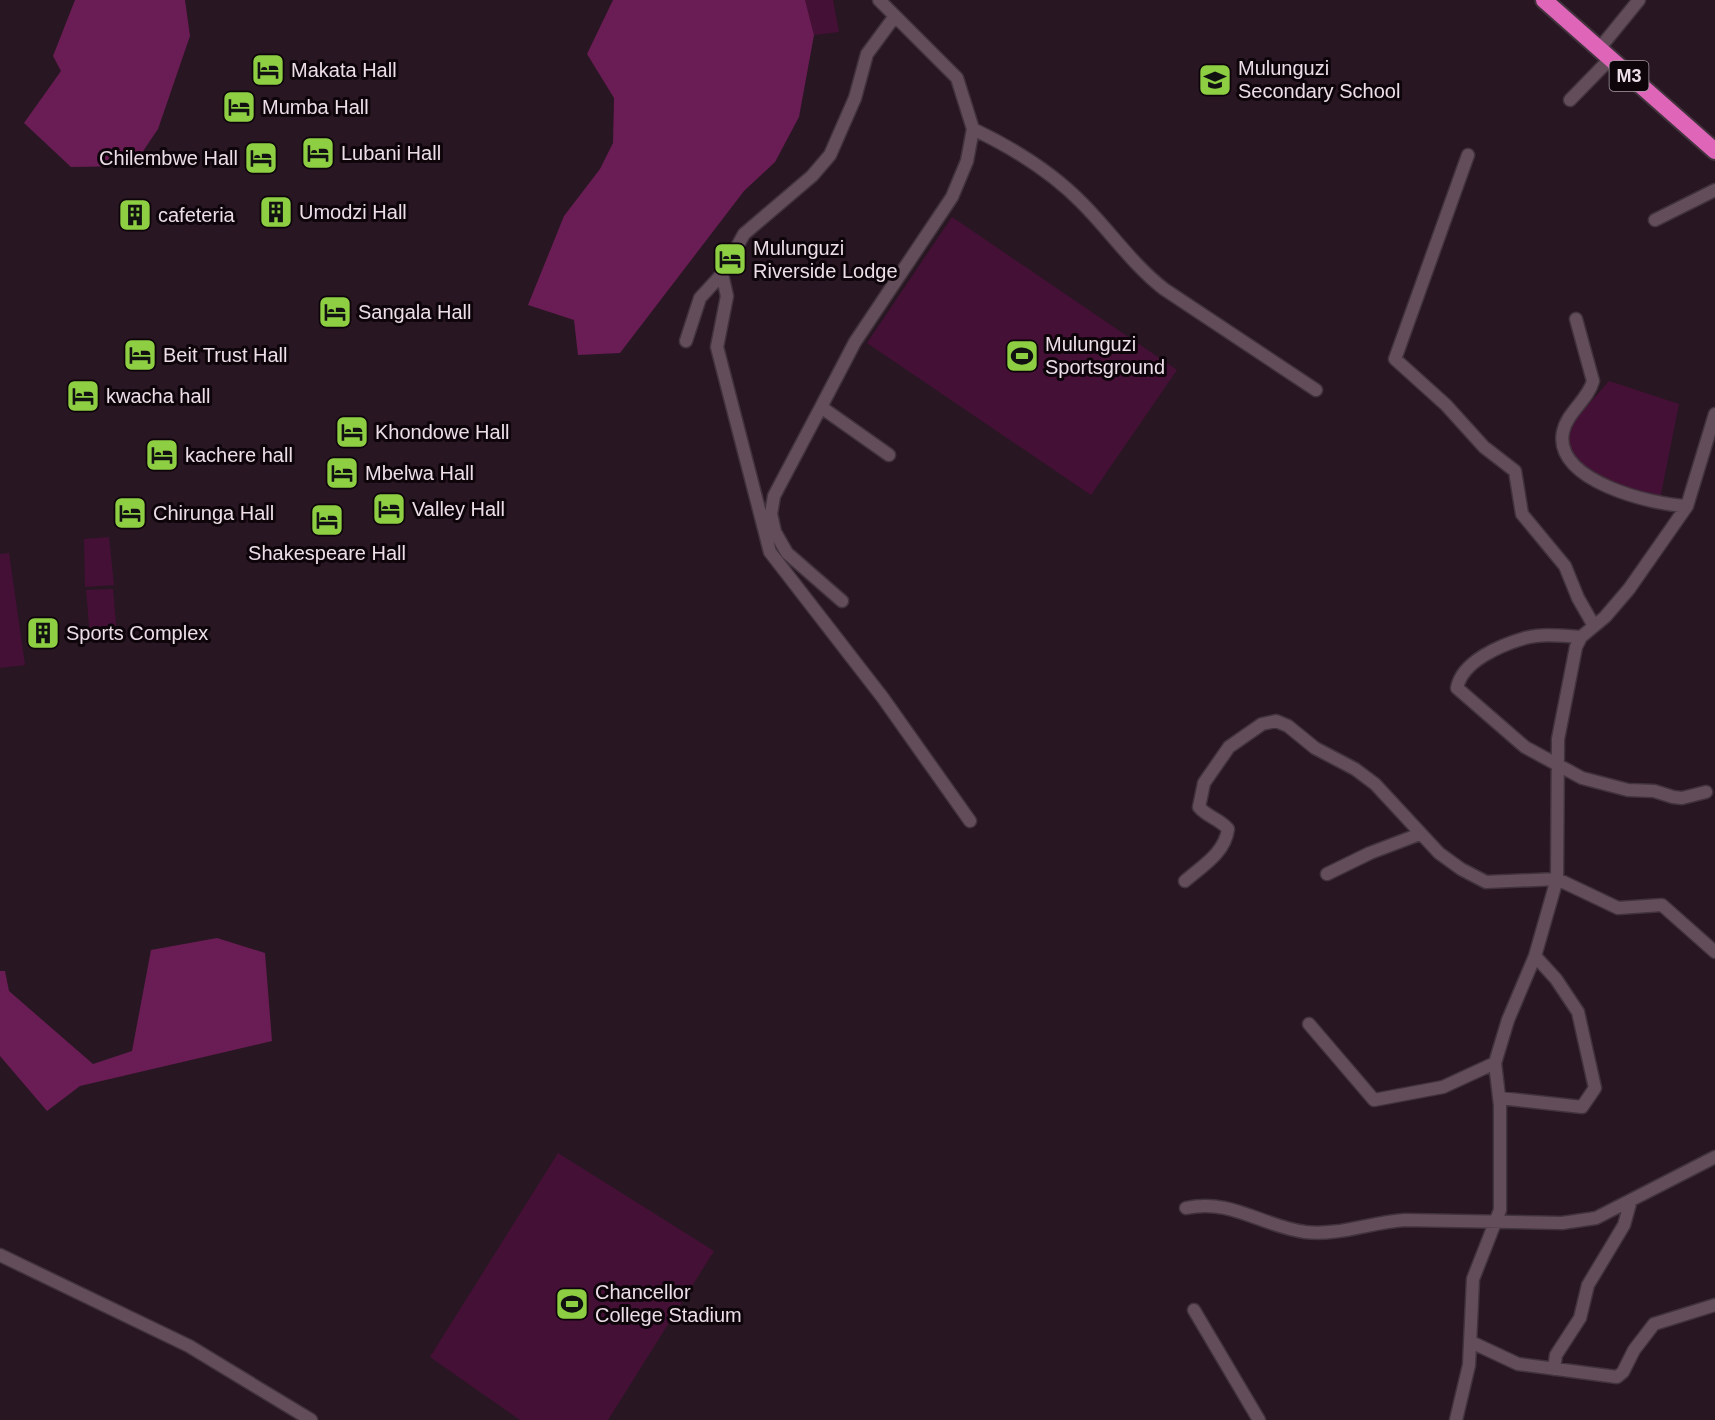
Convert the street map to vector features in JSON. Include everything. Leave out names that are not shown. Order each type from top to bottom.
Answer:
[{"type":"highway","name":"M3","points":[[1544,0],[1715,152]]},
{"type":"street","points":[[842,601],[787,553],[776,532],[771,514],[774,496],[855,342],[952,197],[967,161],[973,129],[957,78],[879,0]]},
{"type":"street","points":[[1570,100],[1605,54],[1639,0]]},
{"type":"street","points":[[686,341],[700,298],[722,274],[744,234],[812,176],[830,155],[855,98],[867,54],[896,16]]},
{"type":"street","points":[[973,129],[1031,160],[1082,202],[1144,274],[1316,390]]},
{"type":"street","points":[[1468,155],[1395,359],[1446,405],[1484,447],[1515,471],[1522,514],[1565,566],[1578,598],[1594,626]]},
{"type":"street","points":[[1655,220],[1715,190]]},
{"type":"street","points":[[722,274],[727,296],[717,347],[770,552],[883,698],[970,821]]},
{"type":"street","points":[[1576,319],[1593,381],[1591,389],[1568,420],[1562,434],[1565,452],[1576,467],[1598,483],[1664,506],[1687,506]]},
{"type":"street","points":[[820,407],[889,455]]},
{"type":"street","points":[[1456,1420],[1469,1365],[1470,1294],[1473,1279],[1488,1237],[1498,1221],[1500,1210],[1500,1098],[1495,1063],[1500,1041],[1535,956],[1557,879],[1557,766],[1568,683],[1576,647],[1581,637],[1629,589],[1687,506],[1715,414]]},
{"type":"street","points":[[1581,637],[1547,635],[1526,638],[1470,665],[1459,678],[1457,688],[1525,747],[1582,778],[1628,790],[1654,791],[1682,798],[1706,792]]},
{"type":"street","points":[[1185,880],[1217,854],[1227,835],[1228,829],[1223,824],[1205,814],[1199,807],[1204,783],[1229,747],[1262,724],[1276,721],[1288,726],[1315,748],[1355,769],[1375,784],[1439,854],[1461,869],[1486,882],[1557,879],[1618,908],[1662,905],[1715,952]]},
{"type":"street","points":[[1327,874],[1370,853],[1420,834]]},
{"type":"street","points":[[1500,1098],[1582,1107],[1595,1088],[1578,1012],[1556,979],[1535,956]]},
{"type":"street","points":[[1309,1024],[1374,1100],[1443,1088],[1495,1063]]},
{"type":"street","points":[[1186,1208],[1205,1204],[1224,1206],[1272,1225],[1326,1233],[1383,1221],[1498,1221],[1562,1224],[1596,1218],[1715,1156]]},
{"type":"street","points":[[1554,1369],[1556,1355],[1580,1318],[1588,1286],[1624,1225],[1631,1200]]},
{"type":"street","points":[[0,1255],[189,1346],[311,1420]]},
{"type":"street","points":[[1471,1342],[1518,1364],[1617,1377],[1623,1372],[1634,1350],[1654,1324],[1715,1305]]},
{"type":"street","points":[[1194,1310],[1259,1420]]},
{"type":"shaded area","points":[[75,0],[185,0],[190,36],[158,129],[133,166],[71,167],[24,123],[61,71],[53,56]]},
{"type":"shaded area","points":[[613,0],[805,0],[814,35],[799,117],[775,162],[744,191],[620,353],[578,355],[574,320],[528,305],[564,216],[600,169],[613,143],[614,98],[587,54]]},
{"type":"shaded area","points":[[805,0],[833,0],[839,32],[814,35]]},
{"type":"shaded area","name":"Mulunguzi Sportsground","points":[[952,217],[1177,370],[1091,495],[867,343]]},
{"type":"shaded area","points":[[1609,381],[1679,404],[1659,504],[1594,479],[1567,454],[1566,430]]},
{"type":"shaded area","points":[[109,537],[114,585],[85,587],[84,539]]},
{"type":"shaded area","points":[[9,553],[25,665],[0,668],[0,554]]},
{"type":"shaded area","points":[[113,589],[117,636],[90,636],[86,590]]},
{"type":"shaded area","points":[[217,938],[265,953],[272,1041],[80,1086],[47,1111],[0,1056],[0,971],[5,971],[9,991],[93,1064],[132,1051],[151,950]]},
{"type":"shaded area","name":"Chancellor College Stadium","points":[[558,1153],[714,1251],[608,1420],[520,1420],[430,1357]]},
{"type":"place","name":"Makata Hall","points":[[268,70]]},
{"type":"place","name":"Mulunguzi Secondary School","points":[[1215,80]]},
{"type":"place","name":"Mumba Hall","points":[[239,107]]},
{"type":"place","name":"Lubani Hall","points":[[318,153]]},
{"type":"place","name":"Chilembwe Hall","points":[[261,158]]},
{"type":"place","name":"Umodzi Hall","points":[[276,212]]},
{"type":"place","name":"cafeteria","points":[[135,215]]},
{"type":"place","name":"Mulunguzi Riverside Lodge","points":[[730,259]]},
{"type":"place","name":"Sangala Hall","points":[[335,312]]},
{"type":"place","name":"Beit Trust Hall","points":[[140,355]]},
{"type":"place","name":"Mulunguzi Sportsground","points":[[1022,356]]},
{"type":"place","name":"kwacha hall","points":[[83,396]]},
{"type":"place","name":"Khondowe Hall","points":[[352,432]]},
{"type":"place","name":"kachere hall","points":[[162,455]]},
{"type":"place","name":"Mbelwa Hall","points":[[342,473]]},
{"type":"place","name":"Valley Hall","points":[[389,509]]},
{"type":"place","name":"Chirunga Hall","points":[[130,513]]},
{"type":"place","name":"Shakespeare Hall","points":[[327,520]]},
{"type":"place","name":"Sports Complex","points":[[43,633]]},
{"type":"place","name":"Chancellor College Stadium","points":[[572,1304]]}]
